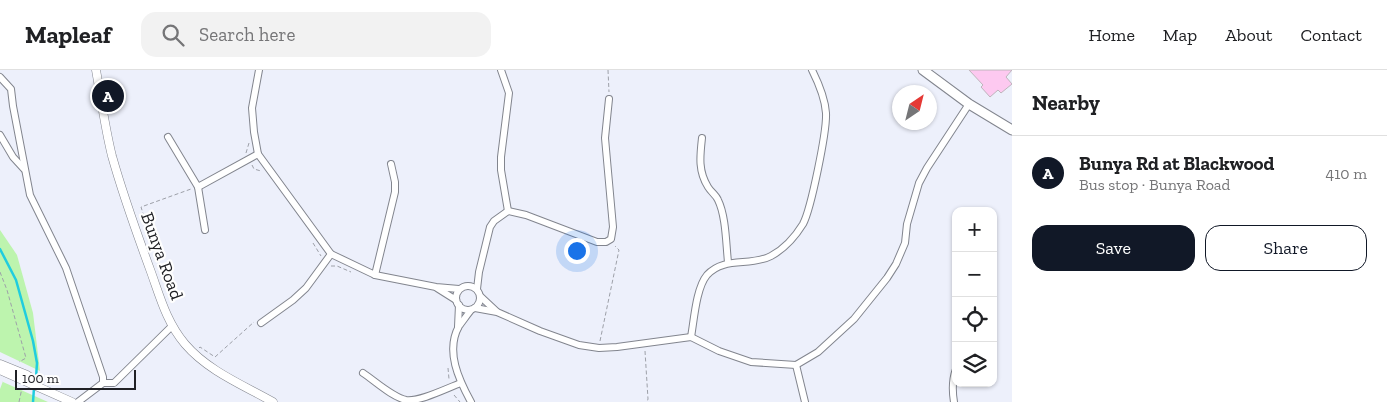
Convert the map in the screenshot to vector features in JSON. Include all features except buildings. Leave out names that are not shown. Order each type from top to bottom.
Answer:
[{"type":"main road","points":[[922,70],[969,104],[1012,130]]},
{"type":"street","name":"Bunya Road","points":[[96,70],[112,154],[144,252],[172,326],[198,357],[218,372],[273,402]]},
{"type":"street","points":[[259,70],[252,108],[258,154],[331,254],[375,275],[436,288],[459,289],[469,285],[479,272]]},
{"type":"street","points":[[501,70],[509,93],[500,157],[508,212]]},
{"type":"street","points":[[691,337],[705,277],[711,271],[728,262],[743,263],[769,256],[788,243],[804,222],[826,120],[821,89],[812,70]]},
{"type":"street","points":[[0,77],[11,89],[30,195],[66,268],[103,377],[103,384]]},
{"type":"street","points":[[497,312],[481,298],[477,289],[490,226],[494,220],[508,212],[526,215],[597,242],[606,242],[611,239],[613,227],[605,138],[610,99]]},
{"type":"street","points":[[436,288],[466,310],[497,312],[540,331],[579,345],[598,348],[616,347],[691,337],[751,362],[796,366],[818,352],[854,319],[887,278],[896,264],[905,243],[907,224],[919,182],[969,104]]},
{"type":"street","points":[[0,135],[13,157],[25,170]]},
{"type":"street","points":[[168,137],[198,186],[205,230]]},
{"type":"street","points":[[702,138],[699,164],[701,174],[709,188],[718,198],[722,211],[728,262]]},
{"type":"street","points":[[198,186],[258,154]]},
{"type":"street","points":[[375,275],[395,192],[391,164]]},
{"type":"street","points":[[261,323],[306,288],[331,254]]},
{"type":"street","points":[[469,285],[477,289]]},
{"type":"street","points":[[459,289],[457,302],[458,328],[453,353],[461,383],[471,402]]},
{"type":"street","points":[[458,328],[479,304],[481,298]]},
{"type":"street","points":[[78,402],[103,384],[114,383],[172,326]]},
{"type":"street","points":[[0,364],[24,381]]},
{"type":"street","points":[[796,366],[805,402]]},
{"type":"street","points":[[0,370],[72,402]]},
{"type":"street","points":[[363,373],[406,400],[419,399],[461,383]]},
{"type":"street","points":[[952,387],[954,402]]},
{"type":"path","points":[[608,70],[610,99]]},
{"type":"path","points":[[249,142],[245,153],[254,169],[262,171]]},
{"type":"path","points":[[144,252],[151,248],[149,232],[141,207],[198,186]]},
{"type":"path","points":[[598,348],[619,250],[611,239]]},
{"type":"path","points":[[311,240],[320,255],[332,267],[337,266],[352,273]]},
{"type":"path","points":[[0,272],[26,358],[20,361],[18,366]]},
{"type":"path","points":[[198,348],[200,347],[215,358],[253,322],[261,323]]},
{"type":"path","points":[[644,342],[647,402]]},
{"type":"path","points":[[447,362],[448,388],[460,402]]},
{"type":"path","points":[[19,402],[24,381]]},
{"type":"green space","points":[[0,230],[17,255],[33,313],[40,371],[0,352]]},
{"type":"green space","points":[[3,381],[48,402],[0,402],[0,389]]},
{"type":"waterway","points":[[0,249],[16,280],[33,341],[37,363],[36,378]]},
{"type":"waterway","points":[[33,402],[34,388]]},
{"type":"place","name":"Bunya Rd at Blackwood","points":[[108,96]]}]
